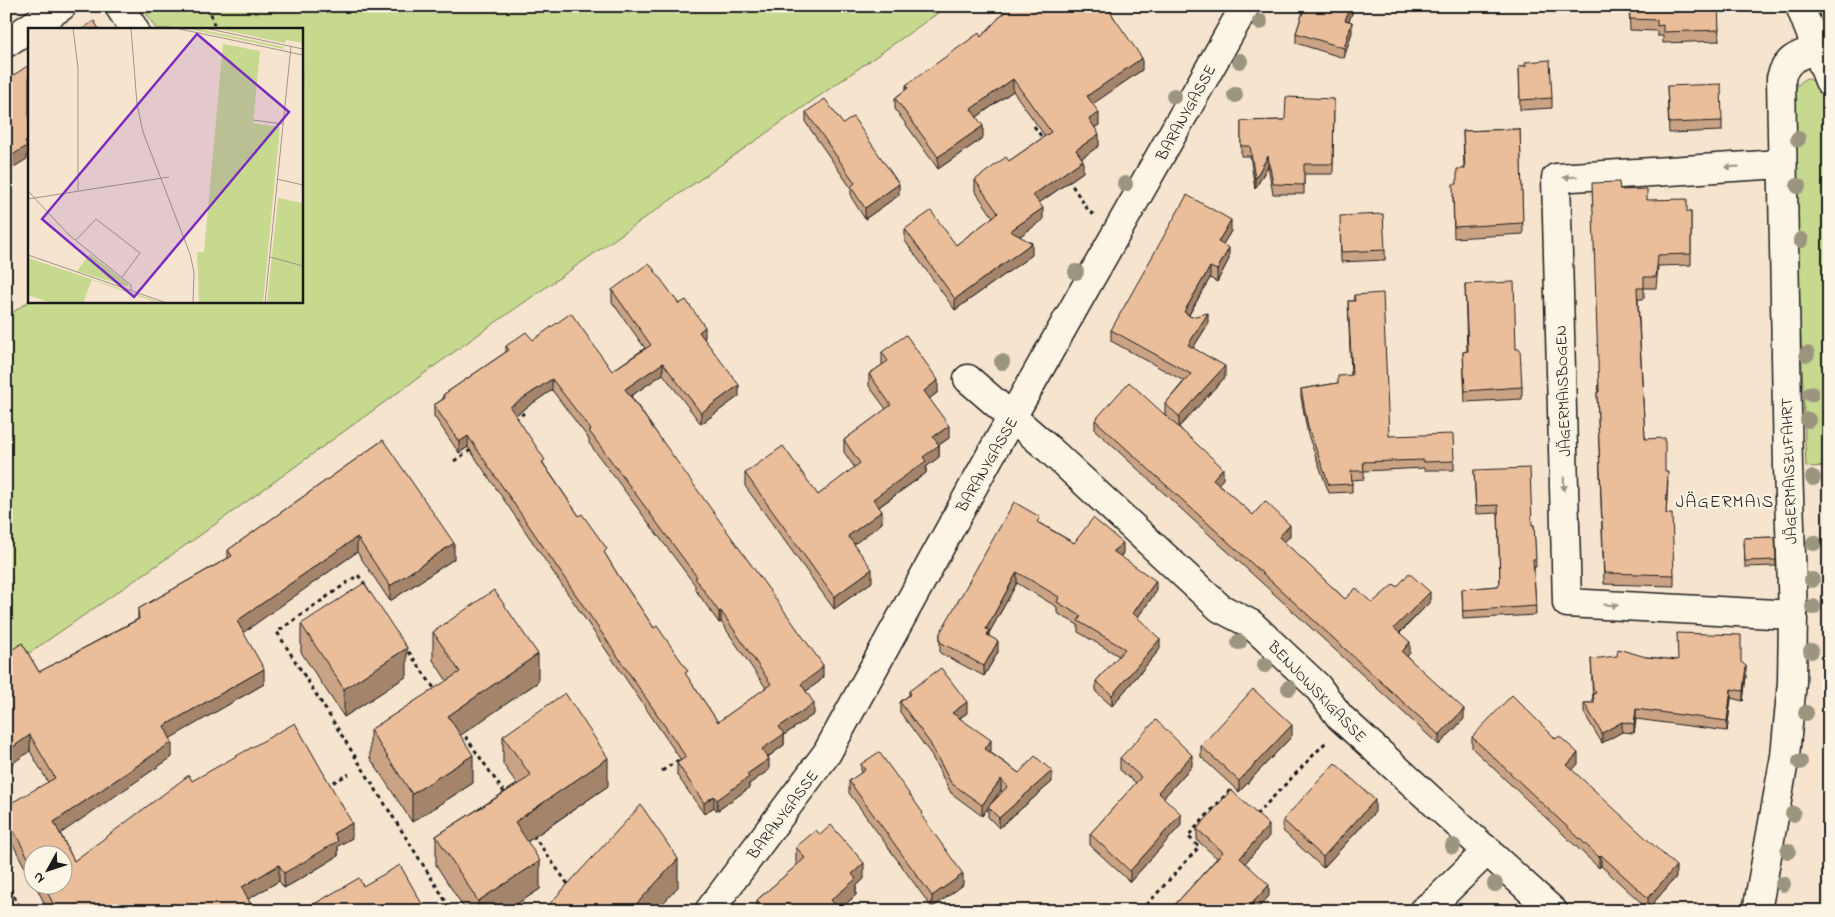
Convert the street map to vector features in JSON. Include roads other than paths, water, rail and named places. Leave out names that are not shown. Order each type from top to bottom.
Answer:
[{"type":"street","points":[[29,28],[62,6]]},
{"type":"street","points":[[119,6],[133,28]]},
{"type":"street","name":"BARANYGASSE","points":[[709,911],[827,753],[1012,419],[1245,6]]},
{"type":"street","points":[[1800,6],[1829,81]]},
{"type":"street","points":[[6,43],[28,28]]},
{"type":"street","name":"JÄGERMAISZUFAHRT","points":[[1757,911],[1785,756],[1792,682],[1793,615],[1781,164],[1781,78],[1787,63],[1797,56],[1817,49]]},
{"type":"street","name":"JÄGERMAISBOGEN","points":[[1781,164],[1556,178],[1566,573],[1567,603],[1793,615]]},
{"type":"street","name":"BENJOWSKIGASSE","points":[[968,379],[1050,450],[1220,608],[1251,624],[1317,686],[1345,722],[1488,850],[1552,911]]},
{"type":"street","points":[[1423,911],[1438,900],[1488,850]]},
{"type":"district","name":"JÄGERMAIS","points":[[1725,501]]}]
